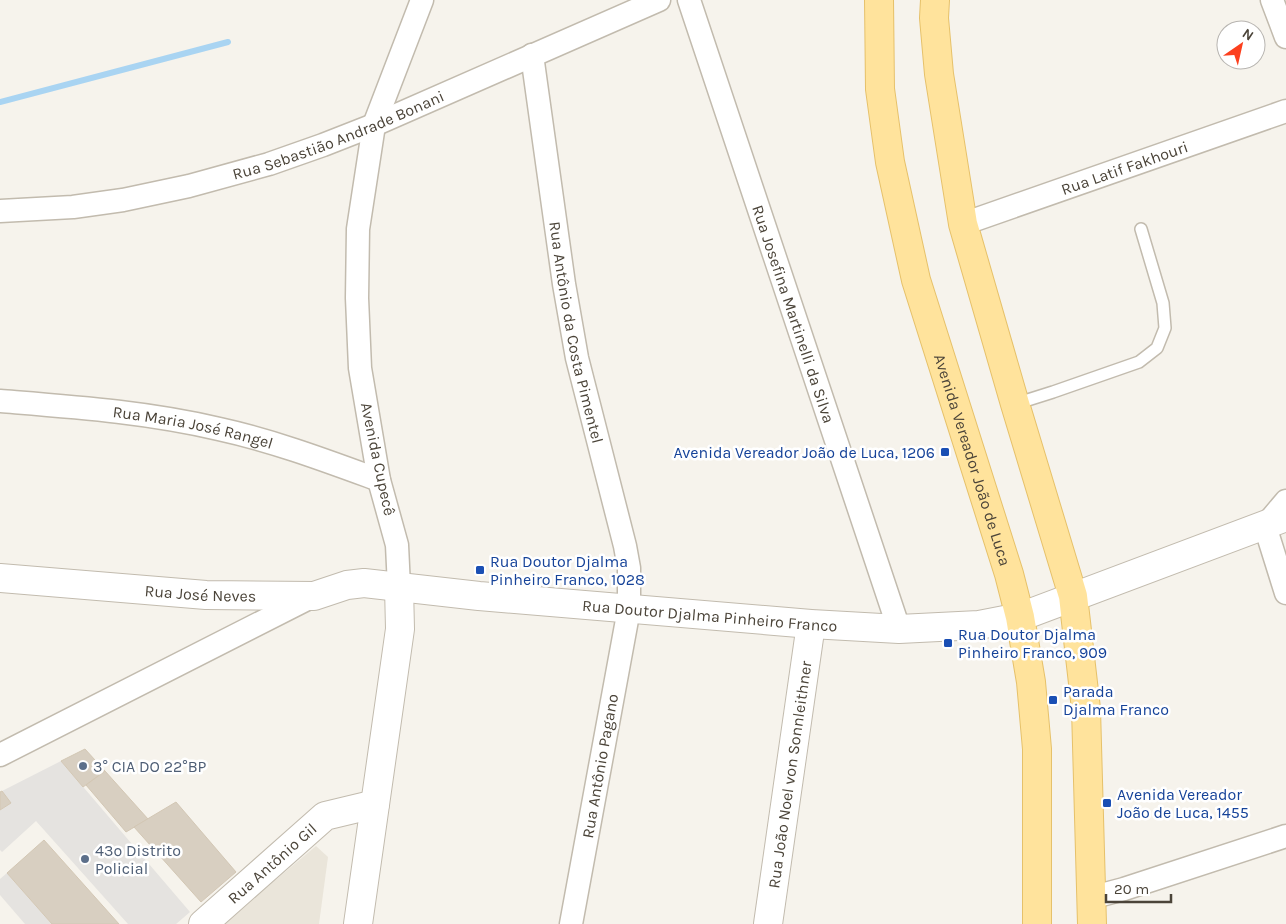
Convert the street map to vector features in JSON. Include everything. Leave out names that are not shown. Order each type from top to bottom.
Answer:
[{"type":"main road","name":"Avenida Vereador João de Luca","points":[[879,0],[880,89],[890,162],[916,280],[1009,574],[1020,617],[1031,682],[1038,749],[1037,924]]},
{"type":"main road","points":[[935,0],[934,18],[938,74],[963,224],[1073,596],[1086,709],[1091,911]]},
{"type":"street","name":"Avenida Cupecê","points":[[358,924],[400,629],[397,545],[379,480],[360,368],[357,298],[358,229],[374,125],[422,0]]},
{"type":"street","name":"Rua Sebastião Andrade Bonani","points":[[0,211],[73,207],[114,201],[189,186],[269,164],[374,125],[659,0]]},
{"type":"street","name":"Rua Josefina Martinelli da Silva","points":[[689,0],[899,629]]},
{"type":"street","points":[[1272,0],[1286,37]]},
{"type":"street","name":"Rua Antônio da Costa Pimentel","points":[[532,55],[577,358],[625,546],[629,568],[630,609]]},
{"type":"street","name":"Rua Latif Fakhouri","points":[[963,224],[1286,111]]},
{"type":"street","name":"Rua Maria José Rangel","points":[[0,401],[127,412],[220,429],[304,452],[379,480]]},
{"type":"street","points":[[1286,502],[1275,521],[1286,593]]},
{"type":"street","points":[[1073,596],[1275,521]]},
{"type":"street","name":"Rua José Neves","points":[[0,578],[206,595],[314,596],[347,585],[364,583],[399,588]]},
{"type":"street","name":"Rua Doutor Djalma Pinheiro Franco","points":[[399,588],[811,624],[899,629],[979,625],[1020,617],[1073,596]]},
{"type":"street","points":[[0,755],[314,596]]},
{"type":"street","name":"Rua Antônio Pagano","points":[[572,924],[630,609]]},
{"type":"street","name":"Rua João Noel von Sonnleithner","points":[[768,924],[811,624]]},
{"type":"street","name":"Rua Antônio Gil","points":[[203,924],[325,816],[375,804]]},
{"type":"street","points":[[1091,911],[1124,889],[1286,836]]},
{"type":"lane","points":[[1015,404],[1139,362],[1157,348],[1165,328],[1163,303],[1141,229]]},
{"type":"shaded area","points":[[61,761],[190,912],[176,924],[128,924],[36,821],[2,852],[0,850],[0,810],[11,803],[2,791]]},
{"type":"shaded area","points":[[316,846],[328,857],[319,924],[223,924]]},
{"type":"shaded area","points":[[7,873],[52,924],[25,924],[0,895],[0,879]]},
{"type":"building","name":"3° CIA DO 22°BP","points":[[85,749],[105,771],[83,787],[61,761]]},
{"type":"building","points":[[105,771],[148,819],[126,832],[86,785]]},
{"type":"building","points":[[2,791],[11,803],[0,810],[0,792]]},
{"type":"building","points":[[176,802],[236,872],[201,902],[134,827]]},
{"type":"building","points":[[44,840],[119,924],[52,924],[7,873]]},
{"type":"waterway","points":[[0,102],[228,42]]},
{"type":"place","name":"Avenida Vereador João de Luca, 1206","points":[[945,452]]},
{"type":"place","name":"Rua Doutor Djalma Pinheiro Franco, 1028","points":[[480,570]]},
{"type":"place","name":"Rua Doutor Djalma Pinheiro Franco, 909","points":[[948,643]]},
{"type":"place","name":"Parada Djalma Franco","points":[[1053,700]]},
{"type":"place","name":"3° CIA DO 22°BP","points":[[83,766]]},
{"type":"place","name":"Avenida Vereador João de Luca, 1455","points":[[1107,803]]},
{"type":"place","name":"43º Distrito Policial","points":[[85,859]]}]
